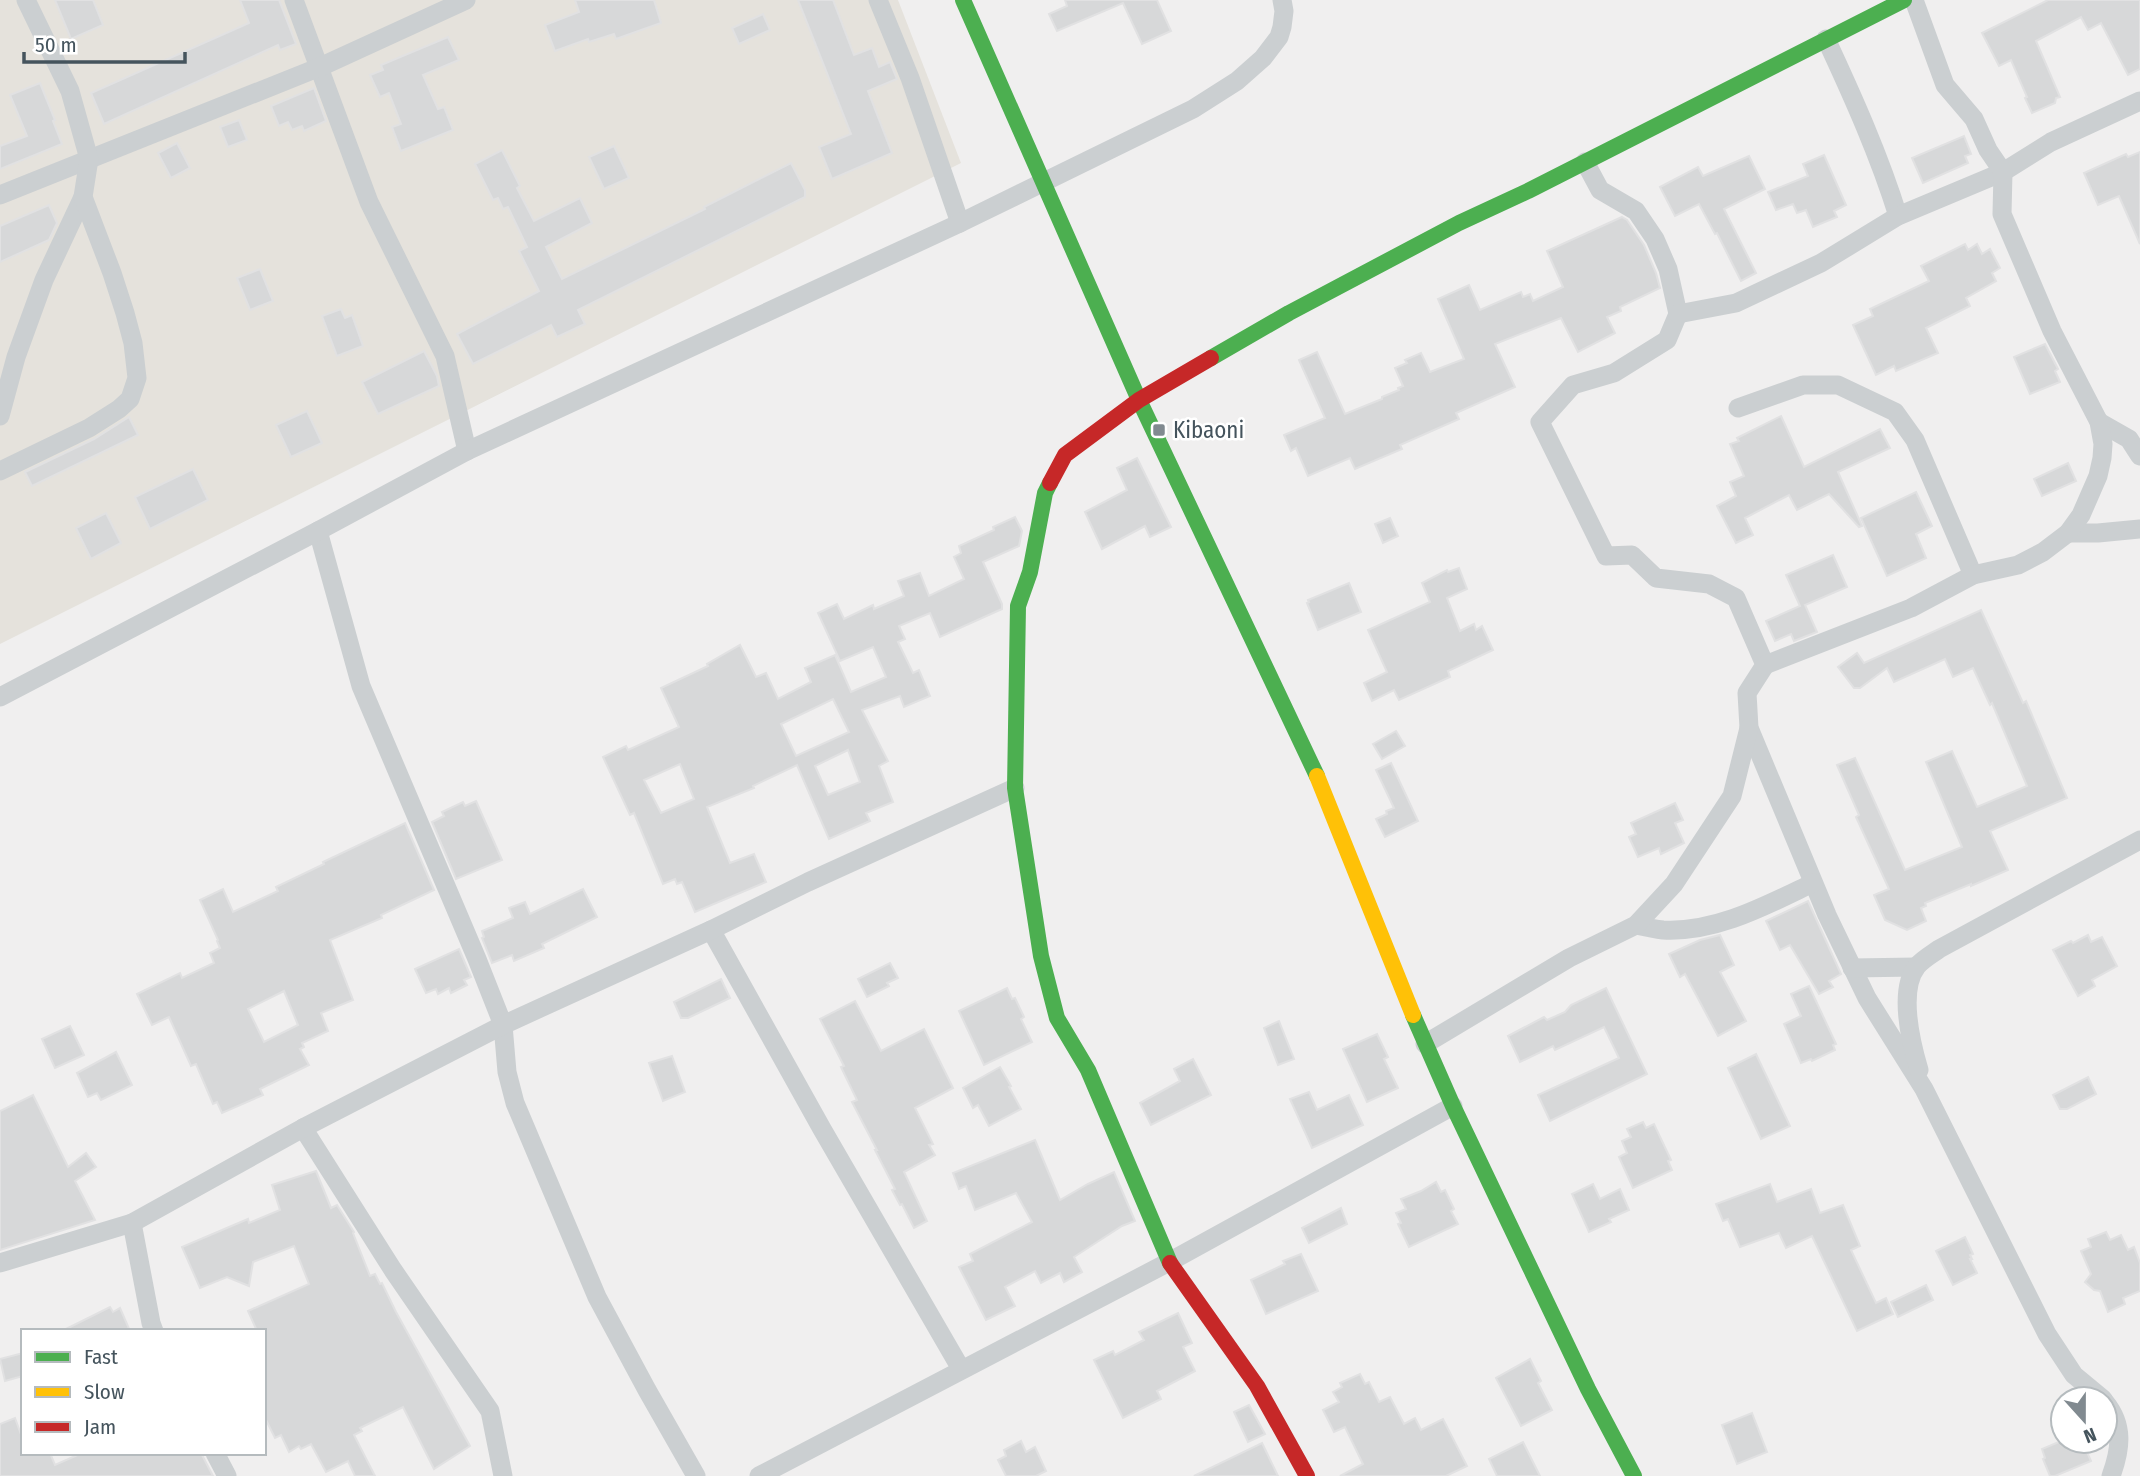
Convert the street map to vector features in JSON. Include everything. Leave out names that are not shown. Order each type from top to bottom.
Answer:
[{"type":"street","points":[[0,416],[16,357],[39,293],[83,197],[89,159],[70,91],[26,0]]},
{"type":"street","points":[[294,0],[369,202],[445,356],[467,451]]},
{"type":"street","points":[[0,195],[320,67],[466,0]]},
{"type":"street","points":[[878,0],[910,78],[960,223]]},
{"type":"street","points":[[964,0],[1139,400],[1316,774],[1425,1044],[1453,1106],[1588,1389],[1634,1476]]},
{"type":"street","points":[[0,697],[467,451],[960,223],[1193,109],[1237,81],[1263,58],[1279,37],[1283,19],[1282,0]]},
{"type":"street","points":[[1307,1476],[1257,1386],[1168,1262],[1088,1070],[1057,1018],[1041,956],[1015,788],[1018,606],[1030,572],[1045,492],[1065,455],[1139,400],[1289,313],[1459,223],[1904,0]]},
{"type":"street","points":[[1425,1044],[1569,958],[1636,925],[1674,884],[1732,796],[1749,728],[1747,693],[1765,665],[1911,608],[1973,575],[2018,565],[2043,552],[2068,533],[2081,515],[2098,476],[2102,458],[2103,444],[2099,422],[2047,322],[2002,214],[2003,172],[1988,150],[1974,119],[1945,85],[1914,0]]},
{"type":"street","points":[[1826,39],[1875,150],[1898,216]]},
{"type":"street","points":[[1678,314],[1736,303],[1821,263],[1898,216],[2003,172],[2051,142],[2140,101]]},
{"type":"street","points":[[1585,162],[1600,190],[1636,211],[1655,239],[1668,269],[1678,314],[1667,340],[1614,373],[1573,385],[1540,422],[1606,556],[1632,555],[1656,578],[1709,584],[1736,598],[1765,665]]},
{"type":"street","points":[[0,471],[110,416],[130,399],[135,387],[138,366],[133,343],[113,273],[83,197]]},
{"type":"street","points":[[1738,408],[1803,385],[1838,385],[1895,412],[1914,440],[1973,575]]},
{"type":"street","points":[[2099,422],[2129,439],[2140,456]]},
{"type":"street","points":[[2068,533],[2140,529]]},
{"type":"street","points":[[318,531],[361,686],[503,1025],[507,1072],[515,1103],[597,1297],[696,1476]]},
{"type":"street","points":[[1749,728],[1813,883],[1879,1020],[1924,1089],[2055,1348],[2074,1375],[2086,1385]]},
{"type":"street","points":[[0,1263],[132,1223],[303,1128],[503,1025],[1015,788]]},
{"type":"street","points":[[1924,1089],[1913,1048],[1908,1006],[1910,984],[1916,967],[1939,949],[2140,840]]},
{"type":"street","points":[[1636,925],[1663,930],[1723,922],[1756,910],[1813,883]]},
{"type":"street","points":[[711,930],[961,1369]]},
{"type":"street","points":[[1853,968],[1916,967]]},
{"type":"street","points":[[759,1476],[1168,1262],[1453,1106]]},
{"type":"street","points":[[303,1128],[393,1270],[490,1411],[503,1476]]},
{"type":"street","points":[[132,1223],[154,1329]]},
{"type":"street","points":[[216,1455],[227,1476]]},
{"type":"street","points":[[2111,1476],[2119,1455]]},
{"type":"shaded area","points":[[0,0],[898,0],[961,163],[0,644]]},
{"type":"building","points":[[55,0],[93,0],[103,25],[71,39]]},
{"type":"building","points":[[240,0],[279,0],[296,44],[280,50],[278,45],[104,124],[91,93],[249,23]]},
{"type":"building","points":[[575,0],[654,0],[661,23],[616,39],[614,34],[589,42],[588,39],[555,51],[545,25],[579,12]]},
{"type":"building","points":[[798,0],[833,0],[854,55],[872,48],[879,67],[890,62],[897,79],[868,91],[892,153],[832,179],[819,147],[851,134]]},
{"type":"building","points":[[1065,0],[1157,0],[1171,31],[1142,44],[1123,3],[1057,31],[1049,14],[1067,6]]},
{"type":"building","points":[[2048,0],[2140,0],[2140,69],[2128,75],[2101,23],[2088,30],[2081,17],[2036,41],[2060,97],[2056,98],[2055,103],[2032,113],[2011,60],[1999,66],[1982,33]]},
{"type":"building","points":[[763,14],[770,30],[739,44],[732,28]]},
{"type":"building","points":[[448,37],[459,60],[423,75],[438,109],[444,107],[453,130],[401,151],[392,127],[401,124],[389,93],[380,97],[370,75],[383,70],[381,65]]},
{"type":"building","points":[[40,83],[62,144],[0,169],[0,146],[27,136],[10,95]]},
{"type":"building","points":[[314,88],[326,121],[304,131],[302,126],[292,130],[288,122],[279,126],[271,106]]},
{"type":"building","points":[[239,120],[247,140],[228,147],[220,127]]},
{"type":"building","points":[[1964,136],[1971,154],[1965,156],[1968,163],[1923,183],[1912,158]]},
{"type":"building","points":[[177,143],[190,168],[171,178],[158,153]]},
{"type":"building","points":[[614,146],[629,178],[604,189],[589,157]]},
{"type":"building","points":[[502,150],[534,221],[580,198],[592,223],[546,247],[562,279],[705,209],[704,207],[791,163],[805,190],[805,197],[578,310],[585,324],[557,337],[551,325],[473,364],[457,334],[539,291],[519,251],[527,247],[508,207],[503,209],[498,198],[493,200],[475,164]]},
{"type":"building","points":[[2140,152],[2140,244],[2119,196],[2098,205],[2084,173],[2126,154],[2128,157]]},
{"type":"building","points":[[1824,155],[1846,205],[1834,211],[1837,217],[1813,227],[1806,210],[1797,213],[1793,204],[1776,210],[1768,192],[1808,176],[1803,164]]},
{"type":"building","points":[[1749,156],[1765,189],[1724,209],[1756,273],[1741,281],[1699,204],[1675,216],[1660,187],[1698,167],[1703,176]]},
{"type":"building","points":[[49,205],[57,223],[49,240],[0,262],[0,226]]},
{"type":"building","points":[[1622,217],[1644,245],[1660,288],[1620,307],[1621,311],[1607,317],[1615,333],[1578,352],[1561,318],[1495,344],[1515,387],[1456,413],[1459,419],[1400,445],[1402,449],[1355,469],[1350,458],[1308,476],[1296,448],[1291,451],[1284,435],[1325,418],[1299,360],[1317,352],[1345,414],[1382,399],[1403,386],[1395,368],[1407,363],[1405,360],[1421,353],[1430,372],[1464,359],[1438,299],[1469,285],[1480,310],[1521,292],[1523,297],[1530,294],[1533,301],[1563,287],[1547,251]]},
{"type":"building","points":[[1965,244],[1968,250],[1977,244],[1982,254],[1990,249],[2000,268],[1992,273],[1996,281],[1966,298],[1970,306],[1926,328],[1938,353],[1896,371],[1894,366],[1876,375],[1853,325],[1873,316],[1870,309],[1929,281],[1921,266]]},
{"type":"building","points":[[260,269],[273,301],[250,310],[237,278]]},
{"type":"building","points":[[341,309],[345,318],[352,315],[363,346],[337,356],[322,316]]},
{"type":"building","points":[[2045,344],[2058,369],[2055,371],[2060,382],[2030,394],[2014,357]]},
{"type":"building","points":[[424,351],[437,376],[439,386],[378,414],[362,382]]},
{"type":"building","points":[[307,411],[322,443],[291,457],[276,425]]},
{"type":"building","points":[[1781,416],[1804,467],[1880,429],[1890,448],[1838,472],[1862,526],[1859,527],[1829,494],[1797,510],[1789,495],[1745,518],[1753,535],[1736,543],[1717,506],[1736,496],[1730,482],[1744,476],[1730,444]]},
{"type":"building","points":[[129,417],[138,435],[32,486],[25,472],[94,439]]},
{"type":"building","points":[[1137,458],[1171,527],[1150,537],[1145,526],[1102,549],[1085,512],[1127,490],[1117,468]]},
{"type":"building","points":[[2068,463],[2076,481],[2042,496],[2034,479]]},
{"type":"building","points":[[193,469],[208,500],[150,529],[135,497]]},
{"type":"building","points":[[1916,492],[1932,526],[1916,534],[1926,558],[1887,576],[1861,518]]},
{"type":"building","points":[[106,513],[121,543],[91,559],[76,528]]},
{"type":"building","points":[[1015,517],[1022,531],[1019,546],[983,562],[1002,609],[940,637],[930,613],[899,626],[905,639],[898,642],[913,673],[919,670],[930,696],[904,707],[900,696],[862,710],[888,761],[879,766],[893,802],[866,813],[870,821],[829,839],[797,765],[753,786],[754,788],[707,807],[730,863],[754,854],[766,882],[695,912],[682,882],[677,884],[675,879],[663,884],[634,813],[630,815],[603,757],[626,746],[628,750],[679,727],[661,688],[708,666],[707,664],[740,645],[756,677],[766,673],[778,699],[811,682],[805,668],[835,655],[851,692],[886,677],[873,647],[840,661],[818,613],[837,604],[844,619],[873,605],[874,609],[904,596],[898,581],[920,573],[929,596],[964,579],[954,557],[961,553],[959,546],[994,530],[993,527]],"holes":[[[833,699],[849,732],[796,756],[781,724]],[[848,750],[860,782],[828,795],[815,766]],[[680,764],[694,799],[661,813],[644,780]]]},
{"type":"building","points":[[1390,518],[1398,536],[1383,543],[1375,524]]},
{"type":"building","points":[[1833,555],[1847,587],[1805,605],[1817,632],[1794,641],[1791,634],[1775,641],[1766,621],[1800,606],[1786,575]]},
{"type":"building","points":[[1459,568],[1467,589],[1447,598],[1460,631],[1474,624],[1476,630],[1482,626],[1493,650],[1448,671],[1450,677],[1399,700],[1394,690],[1372,701],[1364,683],[1387,672],[1368,630],[1430,602],[1422,583],[1447,570],[1448,572]]},
{"type":"building","points":[[1349,583],[1361,612],[1318,630],[1308,600]]},
{"type":"building","points":[[1981,610],[2023,703],[2026,701],[2067,798],[1990,831],[2008,870],[1925,903],[1926,906],[1921,908],[1926,921],[1907,930],[1885,920],[1874,895],[1889,889],[1856,817],[1859,815],[1837,765],[1855,758],[1905,870],[1962,847],[1926,762],[1952,751],[1977,807],[2027,786],[1992,703],[1990,705],[1973,668],[1953,677],[1945,659],[1894,682],[1887,668],[1860,688],[1854,688],[1838,667],[1857,653],[1864,663]]},
{"type":"building","points":[[1396,731],[1405,746],[1382,759],[1373,744]]},
{"type":"building","points":[[1391,763],[1418,821],[1385,837],[1376,819],[1394,808],[1376,770]]},
{"type":"building","points":[[476,801],[502,860],[456,879],[432,822],[444,816],[442,812],[463,802],[465,806]]},
{"type":"building","points":[[1675,803],[1683,820],[1675,823],[1684,843],[1661,854],[1659,848],[1638,857],[1629,837],[1636,834],[1631,823]]},
{"type":"building","points":[[405,823],[434,890],[381,915],[382,918],[330,940],[353,1000],[321,1013],[328,1031],[302,1043],[304,1047],[300,1049],[309,1065],[260,1089],[263,1095],[222,1113],[217,1102],[213,1104],[196,1064],[191,1066],[169,1017],[152,1025],[137,994],[180,973],[182,978],[214,963],[210,953],[220,948],[200,900],[223,889],[233,912],[278,891],[276,887],[324,864],[323,862]],"holes":[[[284,991],[298,1025],[264,1042],[248,1009]]]},
{"type":"building","points":[[583,889],[597,917],[542,944],[544,948],[514,961],[512,955],[492,963],[482,931],[513,918],[509,908],[525,902],[530,914]]},
{"type":"building","points":[[1808,901],[1841,974],[1829,981],[1833,987],[1819,994],[1790,945],[1780,950],[1766,921]]},
{"type":"building","points":[[1720,935],[1734,965],[1720,972],[1746,1021],[1718,1036],[1685,974],[1680,977],[1669,954],[1700,940]]},
{"type":"building","points":[[2088,935],[2091,942],[2102,937],[2117,966],[2092,980],[2095,986],[2078,996],[2053,950]]},
{"type":"building","points":[[459,949],[471,977],[464,980],[467,985],[451,993],[449,988],[438,994],[436,989],[426,993],[415,969]]},
{"type":"building","points":[[890,963],[898,978],[887,983],[889,986],[867,997],[858,979]]},
{"type":"building","points":[[721,979],[730,998],[688,1018],[681,1018],[674,1002]]},
{"type":"building","points":[[1809,986],[1836,1044],[1833,1045],[1835,1050],[1801,1063],[1784,1024],[1801,1016],[1791,994]]},
{"type":"building","points":[[1007,988],[1024,1017],[1021,1019],[1032,1042],[984,1065],[959,1011]]},
{"type":"building","points":[[1606,988],[1647,1074],[1550,1121],[1538,1095],[1619,1058],[1604,1027],[1555,1050],[1553,1046],[1520,1062],[1508,1036],[1544,1017],[1547,1020],[1565,1012],[1571,1005]]},
{"type":"building","points":[[855,1001],[881,1051],[924,1029],[953,1088],[915,1108],[933,1144],[929,1145],[935,1155],[904,1172],[927,1221],[914,1228],[892,1190],[895,1189],[852,1102],[857,1100],[841,1067],[844,1066],[820,1019]]},
{"type":"building","points":[[1279,1021],[1294,1059],[1278,1065],[1264,1028]]},
{"type":"building","points":[[70,1026],[84,1055],[55,1068],[42,1039]]},
{"type":"building","points":[[1377,1034],[1388,1057],[1384,1059],[1398,1088],[1367,1102],[1343,1049]]},
{"type":"building","points":[[116,1052],[132,1085],[101,1100],[97,1093],[88,1097],[77,1073]]},
{"type":"building","points":[[1756,1054],[1790,1126],[1761,1139],[1728,1068]]},
{"type":"building","points":[[672,1056],[685,1092],[663,1101],[649,1063]]},
{"type":"building","points":[[1193,1059],[1211,1095],[1151,1125],[1140,1103],[1180,1081],[1174,1069]]},
{"type":"building","points":[[1000,1067],[1021,1109],[989,1126],[978,1105],[973,1108],[963,1088]]},
{"type":"building","points":[[2088,1077],[2096,1094],[2067,1109],[2060,1109],[2053,1095]]},
{"type":"building","points":[[1309,1092],[1317,1110],[1349,1095],[1363,1125],[1312,1148],[1290,1099]]},
{"type":"building","points":[[33,1095],[68,1167],[86,1153],[96,1167],[75,1181],[95,1220],[0,1250],[0,1111]]},
{"type":"building","points":[[1643,1122],[1646,1128],[1654,1124],[1671,1160],[1668,1161],[1672,1170],[1633,1188],[1619,1157],[1627,1153],[1622,1141],[1631,1137],[1627,1129]]},
{"type":"building","points":[[1035,1140],[1060,1200],[1114,1172],[1135,1221],[1122,1226],[1074,1257],[1082,1272],[1064,1282],[1060,1273],[1041,1283],[1035,1271],[1005,1287],[1015,1306],[986,1320],[959,1267],[973,1261],[970,1254],[1032,1222],[1016,1193],[975,1210],[966,1186],[959,1189],[953,1173]]},
{"type":"building","points":[[316,1171],[331,1208],[337,1205],[354,1232],[370,1276],[375,1274],[380,1284],[382,1283],[470,1446],[434,1469],[403,1407],[360,1428],[362,1431],[354,1435],[375,1476],[355,1476],[348,1461],[326,1472],[311,1444],[301,1449],[299,1446],[289,1452],[281,1435],[275,1438],[266,1420],[266,1329],[256,1329],[248,1311],[309,1284],[294,1246],[253,1262],[249,1286],[227,1277],[200,1288],[182,1247],[248,1219],[249,1223],[280,1210],[272,1185]]},
{"type":"building","points":[[1436,1182],[1441,1192],[1445,1190],[1458,1224],[1409,1247],[1396,1213],[1406,1209],[1401,1199]]},
{"type":"building","points":[[1593,1184],[1600,1199],[1620,1189],[1629,1210],[1589,1232],[1572,1194]]},
{"type":"building","points":[[1770,1184],[1777,1202],[1811,1189],[1820,1213],[1843,1205],[1860,1246],[1851,1250],[1876,1303],[1886,1298],[1893,1314],[1857,1331],[1812,1236],[1786,1248],[1779,1233],[1740,1247],[1728,1219],[1723,1221],[1716,1204]]},
{"type":"building","points":[[1341,1208],[1347,1224],[1309,1243],[1302,1228]]},
{"type":"building","points":[[2106,1232],[2110,1240],[2121,1235],[2128,1250],[2134,1247],[2140,1263],[2140,1291],[2123,1298],[2125,1304],[2108,1312],[2100,1291],[2094,1290],[2085,1282],[2091,1274],[2081,1251],[2091,1247],[2088,1239]]},
{"type":"building","points":[[1965,1237],[1973,1254],[1970,1259],[1977,1273],[1953,1285],[1936,1251]]},
{"type":"building","points":[[1301,1254],[1318,1291],[1266,1314],[1251,1280]]},
{"type":"building","points":[[1926,1285],[1933,1300],[1898,1317],[1891,1302]]},
{"type":"building","points":[[110,1307],[113,1312],[120,1308],[129,1329],[66,1329]]},
{"type":"building","points":[[1178,1313],[1192,1343],[1183,1347],[1195,1371],[1157,1391],[1161,1399],[1123,1418],[1094,1360],[1113,1351],[1115,1355],[1144,1340],[1139,1332]]},
{"type":"building","points":[[21,1354],[21,1377],[5,1381],[0,1359]]},
{"type":"building","points":[[1530,1359],[1541,1381],[1538,1383],[1552,1410],[1521,1426],[1496,1378]]},
{"type":"building","points":[[1360,1374],[1365,1384],[1369,1382],[1379,1402],[1390,1397],[1404,1424],[1415,1418],[1421,1430],[1443,1419],[1467,1466],[1446,1476],[1340,1476],[1363,1464],[1345,1427],[1334,1432],[1323,1410],[1339,1402],[1333,1392],[1342,1387],[1340,1383]]},
{"type":"building","points":[[1249,1405],[1265,1434],[1248,1442],[1234,1412]]},
{"type":"building","points":[[1752,1413],[1767,1452],[1737,1464],[1722,1425]]},
{"type":"building","points":[[15,1418],[21,1434],[21,1455],[51,1455],[55,1465],[78,1455],[202,1455],[213,1476],[0,1476],[0,1424]]},
{"type":"building","points":[[1021,1441],[1026,1452],[1035,1447],[1046,1471],[1036,1476],[1006,1476],[998,1460],[1006,1456],[1004,1450]]},
{"type":"building","points":[[1523,1442],[1540,1476],[1497,1476],[1489,1459]]},
{"type":"building","points":[[1262,1443],[1278,1476],[1194,1476]]},
{"type":"building","points":[[2049,1446],[2049,1455],[2088,1455],[2091,1461],[2050,1476],[2042,1449]]},
{"type":"traffic: fast","points":[[963,0],[1139,400],[1317,776]]},
{"type":"traffic: fast","points":[[1211,358],[1289,313],[1459,223],[1528,191],[1904,0]]},
{"type":"traffic: fast","points":[[1050,483],[1045,493],[1030,572],[1018,606],[1015,788],[1041,956],[1057,1018],[1088,1070],[1170,1263]]},
{"type":"traffic: fast","points":[[1413,1015],[1453,1106],[1588,1389],[1634,1476]]},
{"type":"traffic: slow","points":[[1317,776],[1413,1015]]},
{"type":"traffic: jam","points":[[1050,483],[1065,455],[1139,400],[1211,358]]},
{"type":"traffic: jam","points":[[1170,1263],[1257,1386],[1307,1476]]},
{"type":"place","name":"Kibaoni","points":[[1159,430]]}]
